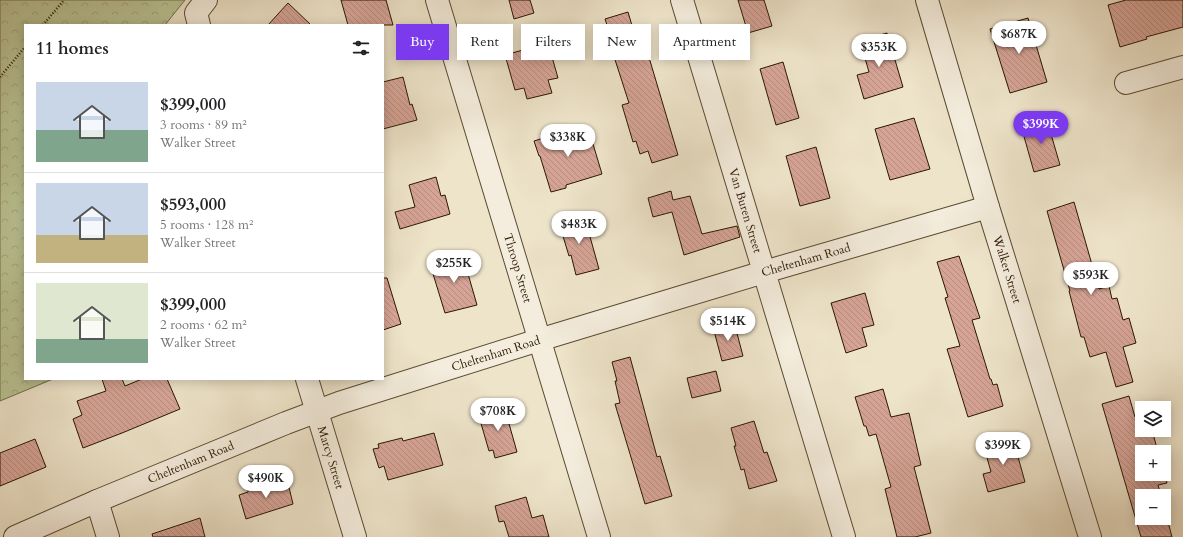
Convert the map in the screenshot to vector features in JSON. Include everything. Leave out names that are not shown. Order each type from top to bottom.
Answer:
[{"type":"street","name":"Throop Street","points":[[437,0],[599,537]]},
{"type":"street","name":"Van Buren Street","points":[[682,0],[844,537]]},
{"type":"street","name":"Walker Street","points":[[927,0],[988,207],[1090,537]]},
{"type":"street","points":[[1126,84],[1183,67]]},
{"type":"street","name":"Cheltenham Road","points":[[15,537],[97,501],[286,423],[339,403],[539,340],[764,272],[988,207]]},
{"type":"street","name":"Marcy Street","points":[[307,380],[355,537]]},
{"type":"street","points":[[97,501],[108,537]]},
{"type":"path","points":[[44,24],[64,0]]},
{"type":"path","points":[[0,77],[24,48]]},
{"type":"green space","points":[[0,0],[185,0],[166,24],[24,24],[24,380],[51,380],[0,401]]},
{"type":"building","points":[[341,0],[386,0],[393,25],[384,24],[348,24]]},
{"type":"building","points":[[509,0],[530,0],[534,13],[514,19]]},
{"type":"building","points":[[738,0],[764,0],[772,26],[750,32],[750,24],[745,24]]},
{"type":"building","points":[[1126,0],[1183,0],[1183,27],[1146,37],[1147,39],[1120,47],[1108,5]]},
{"type":"building","points":[[288,3],[310,24],[269,24]]},
{"type":"building","points":[[628,12],[632,24],[607,24],[605,19]]},
{"type":"building","points":[[1028,18],[1047,82],[1010,93],[990,29]]},
{"type":"building","points":[[887,33],[903,87],[864,99],[857,75],[869,72],[860,41]]},
{"type":"building","points":[[521,51],[521,60],[553,60],[558,78],[548,80],[552,93],[527,99],[524,88],[515,90],[506,60],[513,60],[513,53]]},
{"type":"building","points":[[615,60],[650,60],[678,155],[652,163],[648,151],[640,154],[636,141],[633,142],[622,105],[629,103]]},
{"type":"building","points":[[783,62],[799,118],[776,125],[760,69]]},
{"type":"building","points":[[403,77],[410,105],[412,104],[417,120],[384,129],[384,82]]},
{"type":"building","points":[[1046,117],[1060,165],[1034,172],[1023,133],[1026,133],[1024,124]]},
{"type":"building","points":[[914,118],[930,169],[890,180],[875,129]]},
{"type":"building","points":[[585,125],[590,145],[593,144],[602,174],[566,185],[566,188],[551,192],[534,141]]},
{"type":"building","points":[[816,147],[830,198],[800,206],[786,156]]},
{"type":"building","points":[[436,177],[441,196],[445,195],[450,214],[400,229],[395,212],[415,207],[409,185]]},
{"type":"building","points":[[671,191],[673,200],[690,196],[702,234],[737,226],[740,237],[684,255],[672,212],[653,217],[648,198]]},
{"type":"building","points":[[1074,202],[1099,289],[1109,286],[1112,299],[1117,298],[1123,320],[1129,318],[1136,343],[1123,347],[1133,382],[1116,387],[1106,352],[1090,357],[1084,337],[1081,337],[1070,291],[1047,211]]},
{"type":"building","points":[[584,215],[599,269],[576,275],[571,255],[569,256],[559,223]]},
{"type":"building","points":[[462,253],[477,305],[445,313],[430,264]]},
{"type":"building","points":[[959,256],[980,318],[972,320],[990,379],[993,385],[997,384],[1003,406],[968,417],[947,349],[960,346],[945,298],[948,297],[937,262]]},
{"type":"building","points":[[384,278],[387,278],[401,324],[384,330]]},
{"type":"building","points":[[865,293],[874,325],[862,328],[867,346],[846,353],[831,303]]},
{"type":"building","points":[[734,322],[743,356],[722,361],[713,327]]},
{"type":"building","points":[[630,357],[657,457],[660,456],[672,496],[645,504],[615,404],[620,403],[615,381],[617,381],[612,362]]},
{"type":"building","points":[[716,371],[721,391],[692,398],[687,378]]},
{"type":"building","points":[[102,380],[122,380],[125,386],[140,380],[167,380],[180,409],[83,448],[73,419],[82,415],[77,401],[106,391]]},
{"type":"building","points":[[883,389],[891,417],[909,413],[921,465],[914,467],[931,533],[915,537],[897,537],[885,489],[891,487],[876,434],[869,436],[866,426],[864,426],[855,397]]},
{"type":"building","points":[[1129,396],[1135,417],[1135,437],[1154,437],[1156,445],[1135,445],[1135,481],[1166,481],[1167,483],[1158,485],[1159,489],[1135,489],[1135,517],[1102,404]]},
{"type":"building","points":[[504,406],[517,452],[495,458],[493,450],[489,451],[478,413]]},
{"type":"building","points":[[754,421],[764,453],[767,452],[777,481],[749,489],[744,469],[741,470],[734,446],[736,446],[731,428]]},
{"type":"building","points":[[434,433],[443,465],[388,480],[384,466],[379,468],[373,449],[379,448],[378,444],[402,438],[403,441]]},
{"type":"building","points":[[35,439],[46,467],[0,486],[0,453]]},
{"type":"building","points":[[1013,439],[1025,482],[988,492],[983,474],[991,472],[984,447]]},
{"type":"building","points":[[287,479],[293,504],[246,519],[239,495],[248,492],[248,490]]},
{"type":"building","points":[[526,497],[532,518],[543,515],[549,537],[509,537],[504,521],[499,522],[495,506]]},
{"type":"building","points":[[200,518],[205,537],[153,537],[152,534]]},
{"type":"building","points":[[1137,525],[1169,525],[1172,537],[1141,537]]}]
